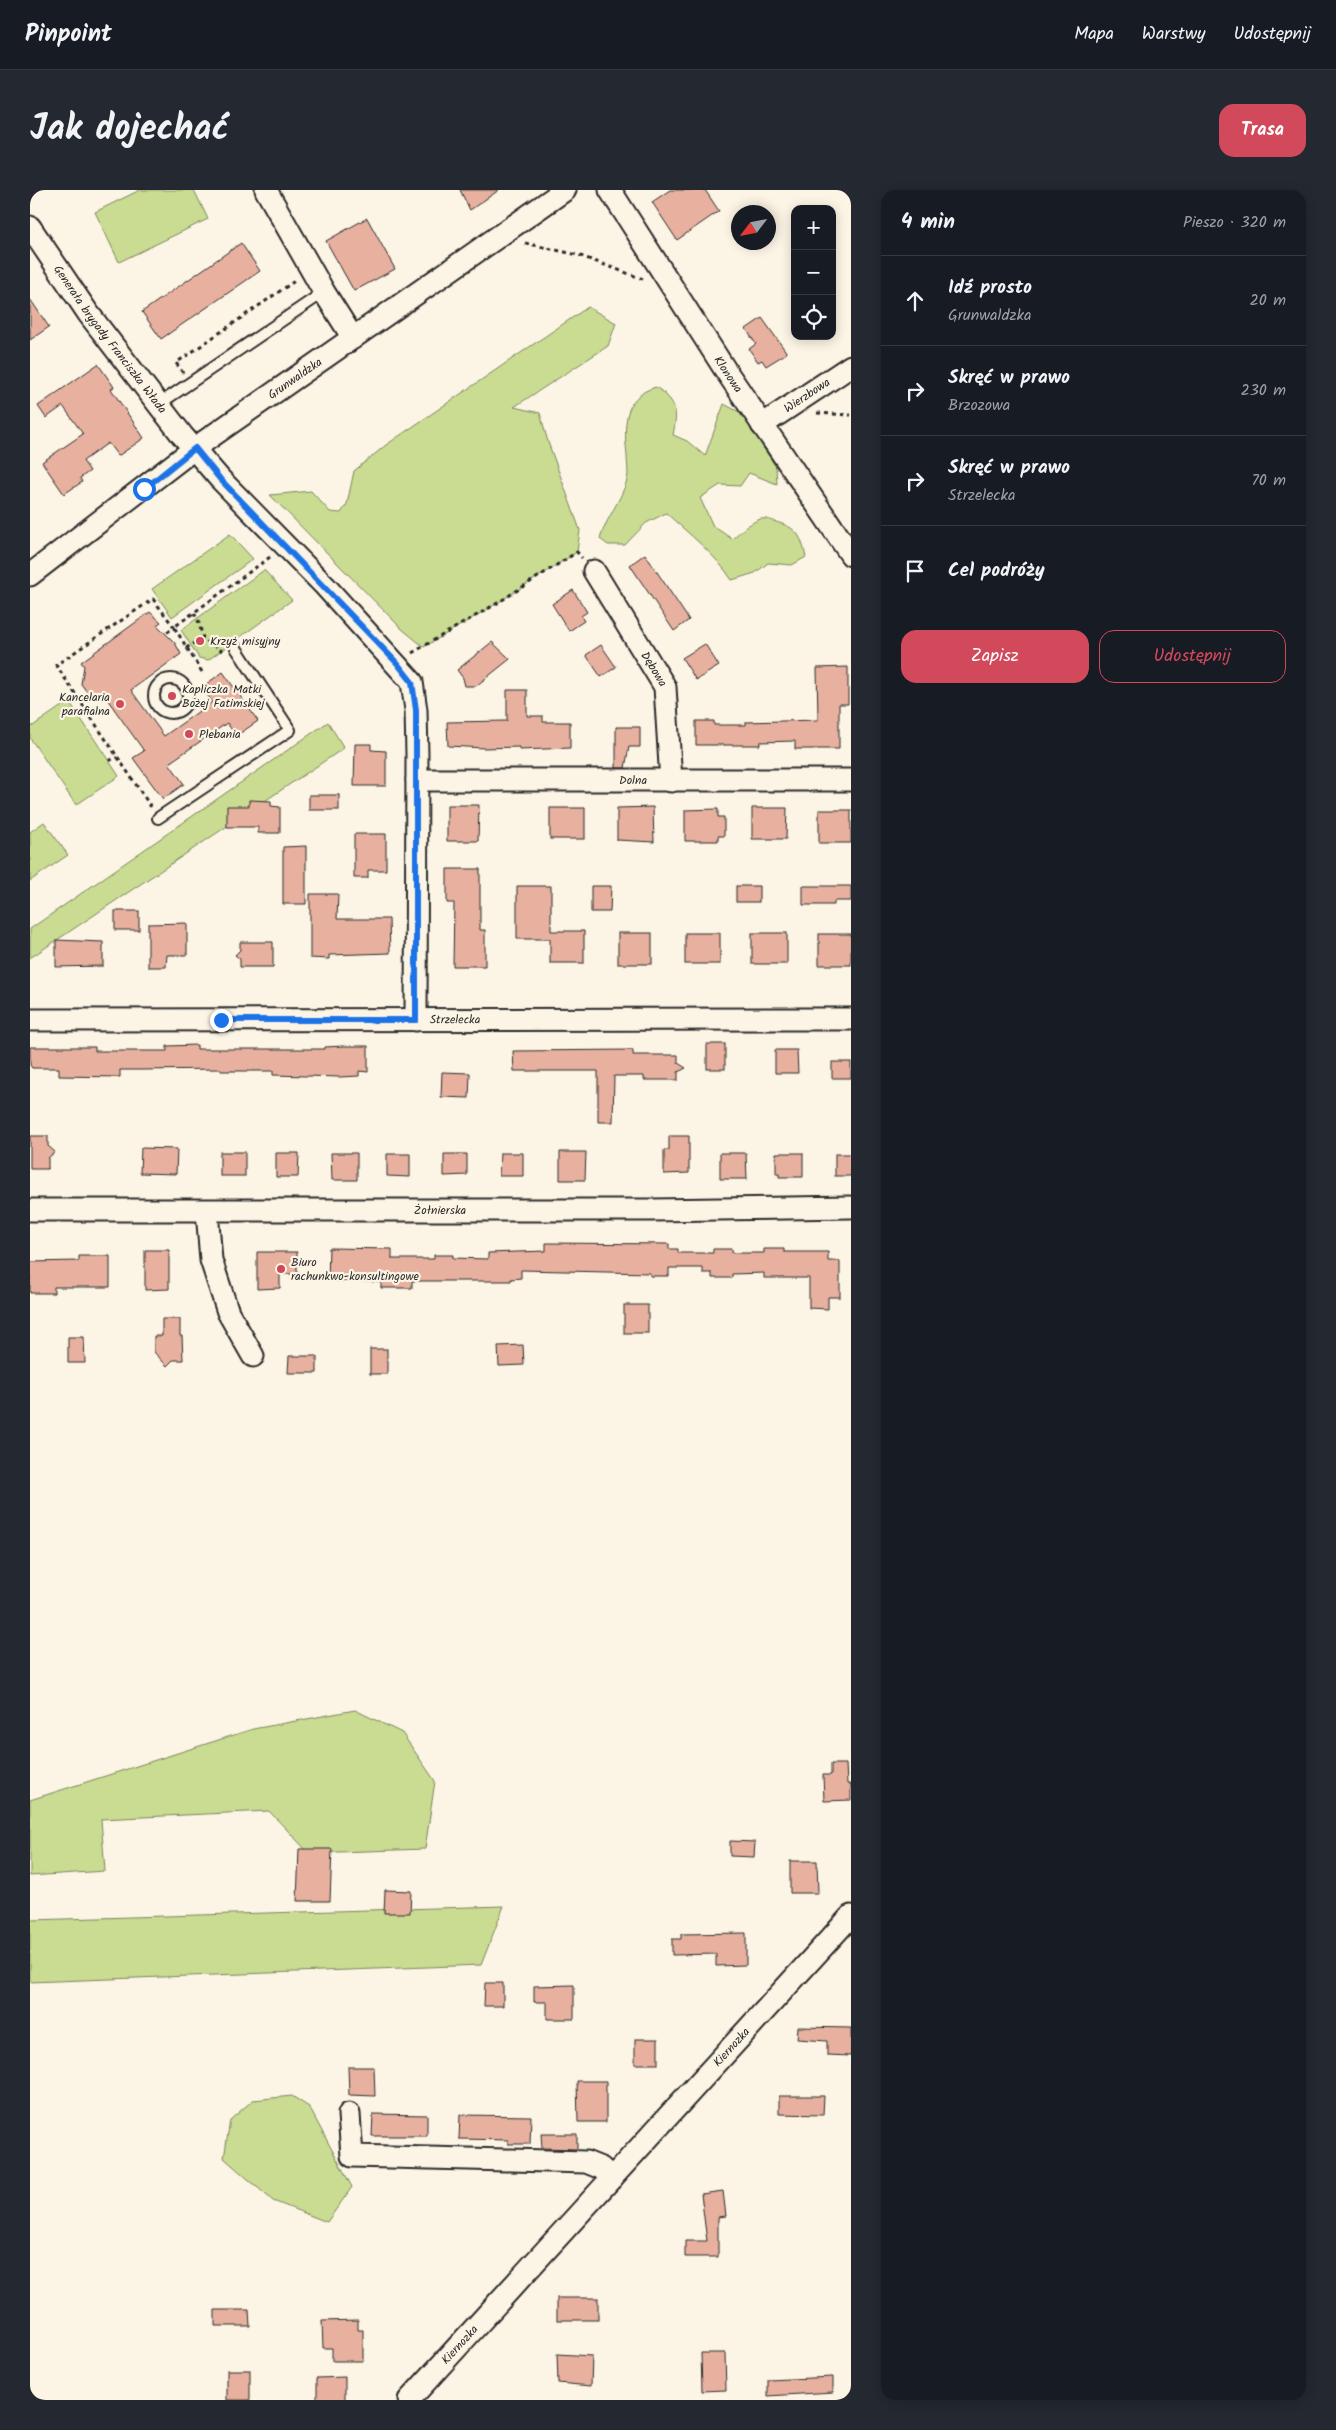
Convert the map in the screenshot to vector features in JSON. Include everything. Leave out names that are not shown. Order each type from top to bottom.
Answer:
[{"type":"street","points":[[266,190],[324,292],[353,338]]},
{"type":"street","name":"Grunwaldzka","points":[[30,575],[195,448],[565,190]]},
{"type":"street","name":"Klonowa","points":[[610,190],[762,425],[851,555]]},
{"type":"street","name":"Generała brygady Franciszka Włada","points":[[30,226],[88,313],[220,479],[397,663],[412,682],[416,710],[416,1020]]},
{"type":"street","name":"Wierzbowa","points":[[762,425],[851,366]]},
{"type":"street","name":"Dębowa","points":[[594,571],[665,687],[670,781]]},
{"type":"street","name":"Dolna","points":[[416,780],[851,780]]},
{"type":"street","name":"Strzelecka","points":[[30,1020],[851,1019]]},
{"type":"street","name":"Żołnierska","points":[[30,1210],[207,1211],[851,1207]]},
{"type":"street","points":[[207,1211],[211,1260],[228,1312],[253,1356]]},
{"type":"street","name":"Kiernozka","points":[[409,2400],[851,1916]]},
{"type":"street","points":[[349,2114],[352,2156],[586,2162],[602,2168],[612,2178]]},
{"type":"lane","points":[[159,404],[324,292]]},
{"type":"lane","points":[[158,818],[290,730],[236,648]]},
{"type":"path","points":[[506,231],[513,240],[578,255],[661,286],[668,282]]},
{"type":"path","points":[[189,384],[176,363],[295,282],[300,276]]},
{"type":"path","points":[[797,402],[803,410],[808,412],[851,415]]},
{"type":"path","points":[[165,634],[286,546]]},
{"type":"path","points":[[397,663],[496,604],[577,552],[594,571]]},
{"type":"path","points":[[158,818],[56,665],[153,599],[174,627],[202,672]]},
{"type":"path","points":[[194,613],[203,638],[218,647],[226,655]]},
{"type":"path","points":[[186,648],[203,638]]},
{"type":"path","points":[[109,761],[117,757]]},
{"type":"green space","points":[[140,190],[194,190],[208,219],[119,262],[95,212]]},
{"type":"green space","points":[[588,307],[616,323],[608,346],[514,407],[540,413],[548,442],[580,530],[577,552],[424,647],[402,629],[270,495],[311,491],[330,512],[341,513],[347,504],[354,471],[386,445]]},
{"type":"green space","points":[[656,387],[672,402],[675,413],[673,435],[687,441],[705,456],[724,404],[741,413],[776,467],[777,484],[749,473],[740,486],[720,485],[700,498],[713,526],[732,539],[757,520],[764,519],[783,524],[794,530],[800,538],[806,557],[792,565],[768,563],[755,573],[732,580],[710,553],[666,513],[646,523],[625,545],[608,545],[600,539],[627,480],[625,434],[631,405],[645,391]]},
{"type":"green space","points":[[230,534],[253,559],[172,617],[152,589]]},
{"type":"green space","points":[[264,570],[292,600],[208,660],[199,658],[181,630]]},
{"type":"green space","points":[[69,701],[119,776],[76,805],[30,738],[30,728]]},
{"type":"green space","points":[[328,722],[344,748],[30,958],[30,929]]},
{"type":"green space","points":[[44,822],[68,855],[30,881],[30,832]]},
{"type":"green space","points":[[355,1710],[402,1733],[435,1781],[425,1849],[309,1853],[269,1811],[101,1819],[105,1871],[30,1876],[30,1800],[253,1729]]},
{"type":"green space","points":[[504,1906],[481,1965],[30,1982],[30,1920]]},
{"type":"green space","points":[[292,2096],[309,2107],[352,2187],[327,2222],[273,2201],[224,2158],[230,2120],[253,2100]]},
{"type":"building","points":[[460,190],[499,190],[470,210]]},
{"type":"building","points":[[670,190],[705,190],[719,211],[677,240],[652,202]]},
{"type":"building","points":[[367,218],[395,269],[354,291],[326,241]]},
{"type":"building","points":[[241,243],[260,271],[161,339],[142,312]]},
{"type":"building","points":[[30,299],[49,327],[30,340]]},
{"type":"building","points":[[762,318],[787,353],[766,366],[762,360],[758,362],[749,349],[756,344],[746,329]]},
{"type":"building","points":[[98,364],[114,387],[111,389],[144,438],[118,456],[108,443],[83,461],[90,471],[80,478],[82,482],[64,494],[42,462],[83,434],[63,406],[46,418],[38,406]]},
{"type":"building","points":[[645,554],[689,620],[674,631],[630,565]]},
{"type":"building","points":[[573,590],[587,612],[581,616],[584,621],[569,631],[552,604]]},
{"type":"building","points":[[150,612],[161,622],[157,625],[175,643],[181,654],[131,690],[164,736],[212,702],[202,687],[223,672],[258,721],[236,736],[227,723],[169,763],[184,784],[163,799],[133,758],[144,751],[107,699],[90,696],[81,684],[84,666],[81,662]]},
{"type":"building","points":[[492,642],[510,659],[476,686],[465,686],[463,678],[457,670]]},
{"type":"building","points":[[705,644],[719,666],[696,680],[682,658]]},
{"type":"building","points":[[601,645],[616,667],[601,677],[586,655]]},
{"type":"building","points":[[848,667],[848,704],[839,704],[839,749],[795,749],[795,741],[760,742],[760,745],[696,745],[696,721],[714,721],[714,725],[746,725],[746,722],[818,720],[817,668]]},
{"type":"building","points":[[507,690],[527,690],[527,716],[543,716],[543,722],[570,722],[570,748],[519,750],[519,747],[448,746],[447,722],[507,721]]},
{"type":"building","points":[[616,727],[640,727],[640,747],[629,747],[625,768],[616,768]]},
{"type":"building","points":[[355,744],[371,744],[371,750],[386,751],[386,786],[354,786]]},
{"type":"building","points":[[309,795],[339,795],[339,810],[309,810]]},
{"type":"building","points":[[249,800],[271,801],[271,806],[280,807],[280,833],[258,833],[258,827],[227,827],[227,806],[249,806]]},
{"type":"building","points":[[447,805],[479,805],[478,841],[447,841]]},
{"type":"building","points":[[653,807],[654,842],[617,840],[617,808]]},
{"type":"building","points":[[550,808],[585,808],[585,839],[550,839]]},
{"type":"building","points":[[752,808],[787,808],[786,839],[752,839]]},
{"type":"building","points":[[718,809],[718,817],[724,817],[724,836],[718,836],[718,841],[685,841],[685,810]]},
{"type":"building","points":[[819,810],[851,810],[851,843],[819,843]]},
{"type":"building","points":[[354,834],[386,834],[386,870],[368,870],[368,878],[354,878]]},
{"type":"building","points":[[306,846],[306,904],[283,904],[283,847]]},
{"type":"building","points":[[447,869],[480,869],[480,930],[485,930],[485,966],[453,966],[454,903],[447,903]]},
{"type":"building","points":[[517,886],[551,886],[551,931],[584,931],[584,963],[550,963],[550,939],[517,939]]},
{"type":"building","points":[[591,886],[611,886],[610,912],[591,912]]},
{"type":"building","points":[[736,886],[759,886],[759,902],[736,902]]},
{"type":"building","points":[[803,886],[851,886],[851,901],[834,901],[834,905],[803,905]]},
{"type":"building","points":[[310,894],[338,894],[337,919],[389,919],[390,953],[329,955],[329,959],[310,958]]},
{"type":"building","points":[[115,911],[139,911],[139,930],[115,930]]},
{"type":"building","points":[[187,923],[187,955],[167,955],[166,967],[148,967],[148,924]]},
{"type":"building","points":[[618,933],[652,933],[652,964],[618,964]]},
{"type":"building","points":[[685,933],[720,933],[720,964],[685,964]]},
{"type":"building","points":[[752,933],[787,933],[787,964],[752,964]]},
{"type":"building","points":[[819,934],[851,934],[851,965],[819,965]]},
{"type":"building","points":[[56,940],[103,942],[103,966],[56,967]]},
{"type":"building","points":[[240,942],[273,942],[273,967],[240,967],[240,959],[235,955],[240,950]]},
{"type":"building","points":[[707,1044],[725,1044],[725,1069],[707,1069]]},
{"type":"building","points":[[197,1045],[197,1049],[325,1049],[325,1047],[368,1046],[368,1072],[359,1071],[359,1076],[340,1077],[273,1075],[273,1071],[221,1071],[221,1069],[120,1070],[120,1077],[59,1076],[59,1068],[32,1068],[30,1065],[30,1047],[95,1047],[95,1051],[167,1051],[167,1046]]},
{"type":"building","points":[[633,1050],[633,1055],[678,1055],[678,1063],[686,1068],[678,1072],[678,1080],[644,1080],[644,1076],[614,1076],[613,1122],[598,1122],[598,1071],[514,1071],[513,1051]]},
{"type":"building","points":[[775,1050],[797,1050],[798,1073],[775,1073]]},
{"type":"building","points":[[832,1062],[851,1062],[851,1078],[832,1078]]},
{"type":"building","points":[[442,1072],[470,1073],[469,1098],[441,1097]]},
{"type":"building","points":[[30,1136],[48,1136],[48,1146],[55,1152],[48,1158],[48,1169],[30,1169]]},
{"type":"building","points":[[669,1136],[689,1136],[689,1173],[664,1174],[664,1150],[669,1150]]},
{"type":"building","points":[[141,1148],[177,1149],[176,1174],[140,1173]]},
{"type":"building","points":[[220,1152],[245,1152],[245,1176],[220,1176]]},
{"type":"building","points":[[560,1152],[586,1152],[585,1180],[560,1180]]},
{"type":"building","points":[[276,1153],[299,1153],[298,1177],[276,1177]]},
{"type":"building","points":[[331,1153],[357,1153],[357,1180],[332,1180]]},
{"type":"building","points":[[500,1153],[523,1153],[523,1176],[499,1176]]},
{"type":"building","points":[[720,1153],[746,1153],[747,1179],[720,1179]]},
{"type":"building","points":[[776,1153],[803,1153],[803,1177],[779,1177],[779,1174],[776,1174]]},
{"type":"building","points":[[387,1154],[410,1154],[410,1177],[387,1176]]},
{"type":"building","points":[[444,1154],[467,1154],[467,1175],[444,1176]]},
{"type":"building","points":[[835,1154],[851,1154],[851,1176],[835,1176]]},
{"type":"building","points":[[546,1243],[669,1244],[669,1249],[678,1249],[678,1253],[713,1253],[713,1249],[732,1249],[732,1253],[764,1253],[764,1249],[784,1249],[784,1252],[828,1252],[828,1261],[840,1261],[840,1297],[828,1297],[828,1309],[809,1308],[809,1278],[764,1278],[764,1273],[732,1274],[732,1278],[712,1278],[712,1273],[703,1273],[703,1268],[669,1268],[669,1276],[650,1276],[650,1273],[521,1270],[521,1278],[511,1279],[511,1281],[412,1281],[412,1288],[381,1288],[381,1282],[328,1281],[329,1248],[392,1249],[392,1259],[434,1259],[434,1255],[453,1255],[453,1258],[488,1259],[488,1253],[546,1251]]},
{"type":"building","points":[[145,1250],[169,1250],[169,1289],[145,1290]]},
{"type":"building","points":[[257,1252],[297,1252],[297,1274],[280,1274],[280,1288],[257,1289]]},
{"type":"building","points":[[79,1256],[110,1256],[110,1287],[54,1287],[54,1293],[30,1293],[30,1262],[79,1261]]},
{"type":"building","points":[[624,1305],[648,1305],[648,1333],[624,1333]]},
{"type":"building","points":[[162,1319],[180,1319],[180,1336],[182,1336],[183,1360],[173,1360],[167,1366],[154,1352],[154,1336],[162,1336]]},
{"type":"building","points":[[68,1337],[84,1337],[85,1363],[68,1363]]},
{"type":"building","points":[[523,1345],[524,1365],[499,1366],[498,1346]]},
{"type":"building","points":[[370,1349],[387,1349],[387,1374],[370,1374]]},
{"type":"building","points":[[289,1356],[317,1356],[317,1373],[288,1373]]},
{"type":"building","points":[[831,1764],[846,1764],[847,1784],[851,1784],[851,1800],[824,1801],[823,1775],[831,1775]]},
{"type":"building","points":[[730,1841],[755,1842],[754,1857],[730,1856]]},
{"type":"building","points":[[299,1849],[332,1849],[330,1901],[297,1901]]},
{"type":"building","points":[[790,1861],[817,1861],[818,1893],[790,1893]]},
{"type":"building","points":[[385,1890],[411,1891],[410,1913],[384,1913]]},
{"type":"building","points":[[746,1933],[746,1965],[716,1966],[716,1954],[672,1955],[672,1939],[681,1939],[681,1934]]},
{"type":"building","points":[[485,1983],[503,1983],[503,2006],[484,2006]]},
{"type":"building","points":[[574,1985],[574,2019],[547,2019],[547,2002],[534,2002],[534,1986]]},
{"type":"building","points":[[798,2027],[851,2028],[851,2056],[827,2055],[827,2041],[797,2039]]},
{"type":"building","points":[[635,2039],[658,2039],[658,2064],[635,2064]]},
{"type":"building","points":[[348,2067],[374,2067],[375,2096],[349,2095]]},
{"type":"building","points":[[577,2081],[606,2081],[606,2122],[578,2122]]},
{"type":"building","points":[[779,2096],[824,2096],[823,2115],[779,2114]]},
{"type":"building","points":[[373,2114],[427,2115],[427,2136],[372,2136]]},
{"type":"building","points":[[460,2115],[531,2116],[530,2144],[508,2144],[508,2140],[459,2139]]},
{"type":"building","points":[[541,2134],[577,2134],[577,2149],[542,2148]]},
{"type":"building","points":[[723,2191],[726,2216],[718,2217],[718,2257],[685,2257],[685,2241],[707,2241],[701,2194]]},
{"type":"building","points":[[557,2298],[598,2298],[598,2320],[557,2320]]},
{"type":"building","points":[[215,2310],[249,2310],[250,2326],[215,2326]]},
{"type":"building","points":[[358,2320],[358,2330],[363,2330],[363,2361],[332,2361],[332,2348],[323,2348],[322,2321]]},
{"type":"building","points":[[701,2353],[725,2353],[726,2390],[702,2391]]},
{"type":"building","points":[[557,2354],[592,2356],[591,2386],[558,2383]]},
{"type":"building","points":[[227,2370],[250,2370],[250,2400],[227,2400]]},
{"type":"building","points":[[345,2377],[345,2400],[317,2400],[317,2378]]},
{"type":"building","points":[[833,2377],[833,2392],[768,2396],[768,2380]]},
{"type":"place","name":"Krzyż misyjny","points":[[200,641]]},
{"type":"place","name":"Kapliczka Matki Bożej Fatimskiej","points":[[172,696]]},
{"type":"place","name":"Kancelaria parafialna","points":[[120,704]]},
{"type":"place","name":"Plebania","points":[[189,734]]},
{"type":"place","name":"Biuro rachunkwo-konsultingowe","points":[[281,1269]]},
{"type":"route","points":[[144,489],[195,448],[220,479],[325,586],[397,663],[412,682],[416,710],[417,755],[416,1020],[221,1020]]}]
